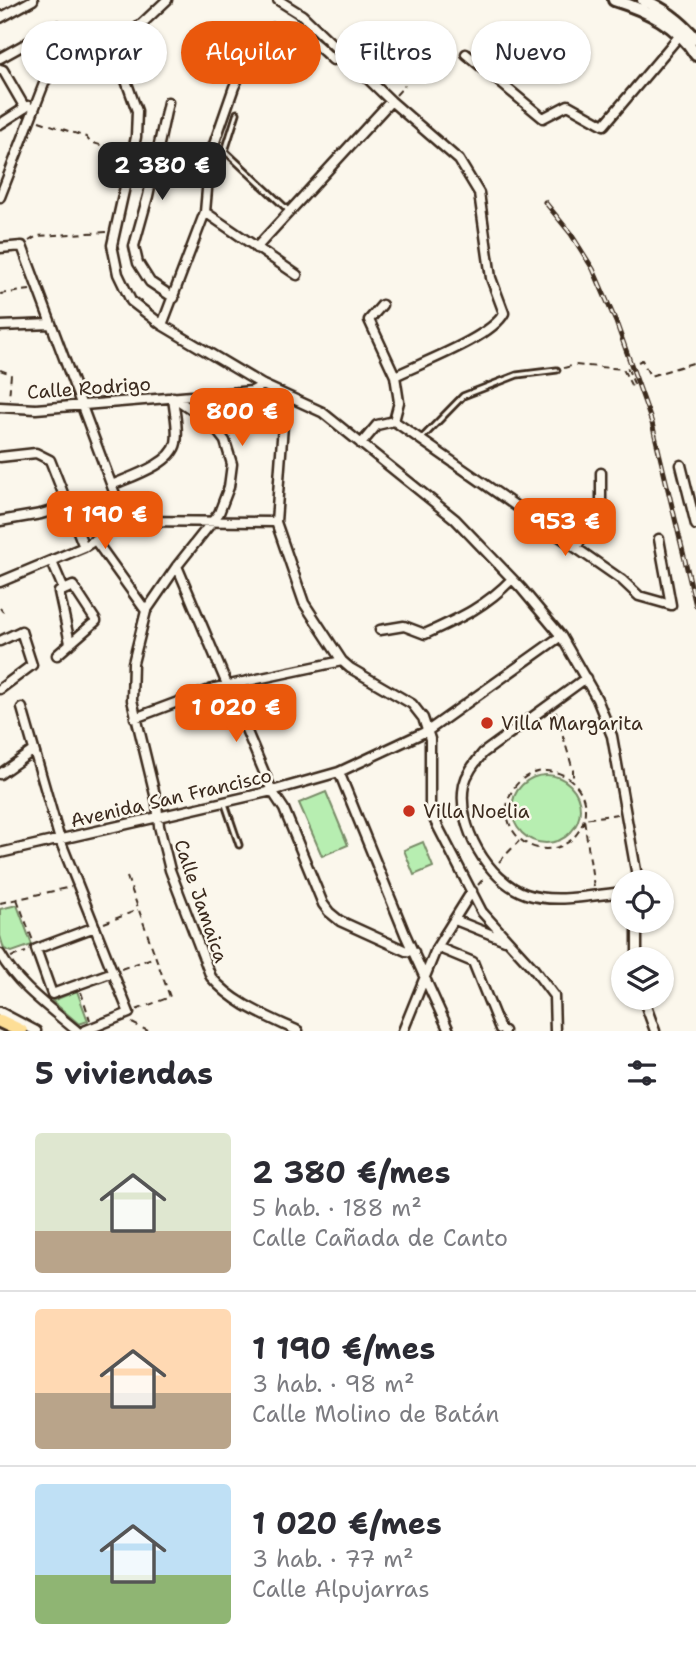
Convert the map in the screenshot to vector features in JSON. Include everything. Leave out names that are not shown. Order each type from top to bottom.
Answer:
[{"type":"main road","points":[[614,0],[643,10],[680,36],[696,55]]},
{"type":"main road","points":[[643,0],[664,11],[688,29],[696,39]]},
{"type":"main road","points":[[0,1021],[21,1031]]},
{"type":"street","points":[[0,18],[33,0]]},
{"type":"street","points":[[145,21],[167,0]]},
{"type":"street","points":[[278,0],[302,15],[335,47]]},
{"type":"street","points":[[162,325],[205,212],[211,156],[234,87],[254,46],[272,28],[288,28],[302,33],[335,60]]},
{"type":"street","points":[[466,54],[543,118],[568,105],[604,125],[680,36]]},
{"type":"street","points":[[0,58],[21,46]]},
{"type":"street","points":[[0,69],[25,108]]},
{"type":"street","points":[[0,197],[44,84]]},
{"type":"street","points":[[127,84],[137,111],[136,138],[112,245],[116,264],[131,300],[162,325],[263,385],[322,412],[455,519],[512,579],[561,636],[606,717],[612,736],[636,870]]},
{"type":"street","points":[[373,84],[459,160],[479,193],[491,278],[504,313],[500,321],[482,334],[394,376]]},
{"type":"street","points":[[256,248],[391,101]]},
{"type":"street","points":[[0,124],[37,102]]},
{"type":"street","points":[[168,102],[148,196],[134,246],[138,263],[150,282],[174,298]]},
{"type":"street","points":[[205,212],[297,275]]},
{"type":"street","points":[[0,248],[22,246],[125,521]]},
{"type":"street","points":[[382,305],[369,320],[394,376],[399,402],[394,421]]},
{"type":"street","points":[[0,326],[51,324]]},
{"type":"street","name":"Calle Rodrigo","points":[[4,407],[36,409],[252,391],[263,385]]},
{"type":"street","points":[[112,485],[170,456],[176,443],[173,397]]},
{"type":"street","points":[[95,540],[146,611],[219,513],[229,487],[232,464],[225,441],[210,422],[173,397]]},
{"type":"street","points":[[285,397],[276,522],[304,603],[342,661],[412,704],[423,718],[429,730],[430,807],[435,821],[482,912],[533,968],[554,996],[555,1031]]},
{"type":"street","points":[[361,444],[377,425],[394,421],[622,580],[639,596],[671,605],[659,539]]},
{"type":"street","points":[[0,457],[36,453],[47,457],[84,547]]},
{"type":"street","points":[[681,465],[696,525]]},
{"type":"street","points":[[576,548],[601,507],[601,473]]},
{"type":"street","points":[[0,521],[68,506]]},
{"type":"street","points":[[0,582],[84,547],[125,521],[276,522]]},
{"type":"street","points":[[52,562],[64,590]]},
{"type":"street","points":[[177,566],[323,904],[340,921],[406,951],[414,952]]},
{"type":"street","points":[[380,630],[404,626],[425,634],[493,599],[512,579]]},
{"type":"street","points":[[57,655],[96,621],[73,586],[59,592],[70,643]]},
{"type":"street","name":"Calle Jamaica","points":[[146,611],[133,663],[132,700],[170,870],[211,977],[242,1005],[298,1031]]},
{"type":"street","points":[[0,641],[21,631],[32,665],[0,689]]},
{"type":"street","name":"Avenida San Francisco","points":[[0,853],[339,772],[429,730],[561,636]]},
{"type":"street","points":[[135,718],[204,691],[342,661]]},
{"type":"street","points":[[586,678],[483,753],[471,768],[464,783],[462,801],[467,827],[492,870],[512,888],[528,895],[548,898],[611,893]]},
{"type":"street","points":[[22,708],[60,840],[113,972],[125,1015],[84,1031]]},
{"type":"street","points":[[0,774],[34,750]]},
{"type":"street","points":[[339,772],[449,1031]]},
{"type":"street","points":[[403,1031],[437,947],[472,891]]},
{"type":"street","points":[[454,920],[508,941]]},
{"type":"street","points":[[94,927],[36,949],[52,994],[113,972]]},
{"type":"street","points":[[437,947],[473,962],[500,1029],[505,1031]]},
{"type":"street","points":[[1,957],[23,985],[77,1031]]},
{"type":"street","points":[[647,1010],[654,1031]]},
{"type":"street","points":[[0,1012],[36,1031]]},
{"type":"lane","points":[[237,113],[225,151],[290,211]]},
{"type":"lane","points":[[421,439],[463,396],[517,375],[557,370]]},
{"type":"lane","points":[[224,801],[239,845]]},
{"type":"path","points":[[391,101],[405,85]]},
{"type":"path","points":[[31,118],[86,137],[90,142],[121,151]]},
{"type":"path","points":[[22,246],[37,236],[114,231]]},
{"type":"path","points":[[0,294],[39,289]]},
{"type":"path","points":[[638,362],[642,360],[650,376],[696,362]]},
{"type":"path","points":[[557,370],[575,365],[623,369],[632,387],[635,386],[628,367]]},
{"type":"path","points":[[0,370],[11,374],[4,407]]},
{"type":"path","points":[[0,608],[3,612]]},
{"type":"path","points":[[553,702],[566,742],[573,782]]},
{"type":"path","points":[[584,818],[572,839],[558,847],[534,847],[521,839],[511,827],[507,812],[510,796],[518,783],[530,774],[545,771],[561,774],[573,782],[583,797],[593,880]]},
{"type":"path","points":[[584,818],[626,813]]},
{"type":"path","points":[[472,891],[521,839]]},
{"type":"path","points":[[127,877],[170,997],[125,1015],[124,1023],[131,1023],[148,1031]]},
{"type":"path","points":[[0,903],[77,885]]},
{"type":"path","points":[[1,957],[36,949],[16,899]]},
{"type":"path","points":[[94,927],[139,910]]},
{"type":"path","points":[[113,972],[156,957]]},
{"type":"path","points":[[78,984],[93,1027]]},
{"type":"green space","points":[[539,775],[553,775],[565,780],[575,790],[580,809],[575,828],[565,838],[553,843],[539,843],[527,838],[517,828],[512,816],[512,802],[517,790],[527,780]]},
{"type":"green space","points":[[326,792],[348,845],[322,856],[299,803]]},
{"type":"green space","points":[[423,842],[433,867],[414,875],[404,850]]},
{"type":"green space","points":[[17,905],[32,945],[12,952],[4,949],[0,936],[0,909]]},
{"type":"green space","points":[[77,991],[88,1021],[79,1024],[52,1001]]},
{"type":"railway","points":[[545,202],[571,234],[593,269],[616,322],[652,423],[696,606]]},
{"type":"place","name":"Villa Margarita","points":[[487,723]]},
{"type":"place","name":"Villa Noelia","points":[[409,811]]}]
